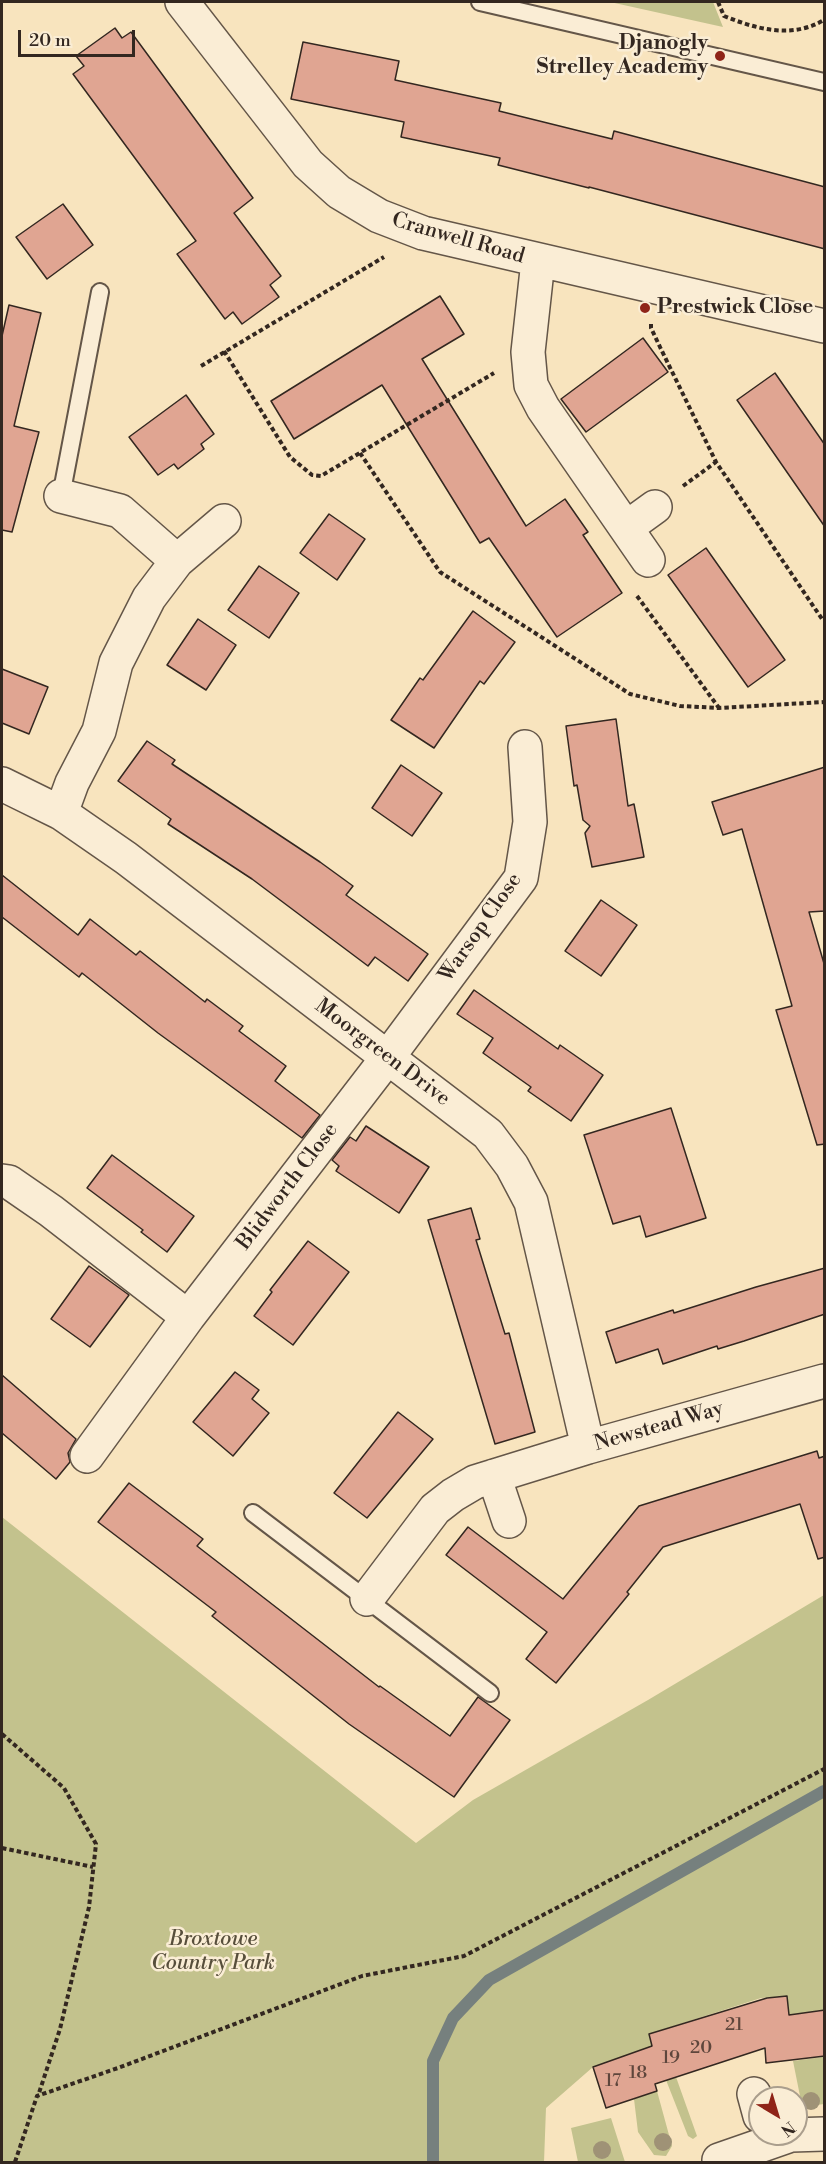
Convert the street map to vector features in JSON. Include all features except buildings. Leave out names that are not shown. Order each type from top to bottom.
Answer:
[{"type":"street","name":"Cranwell Road","points":[[182,2],[308,164],[339,192],[379,216],[423,233],[825,326]]},
{"type":"street","points":[[538,261],[528,352],[531,385],[543,408],[648,560]]},
{"type":"street","points":[[61,496],[120,511],[177,561]]},
{"type":"street","points":[[626,528],[655,507]]},
{"type":"street","points":[[61,813],[72,783],[99,731],[116,663],[148,598],[177,561],[224,521]]},
{"type":"street","name":"Warsop Close","points":[[388,1057],[521,878],[530,822],[525,747]]},
{"type":"street","name":"Moorgreen Drive","points":[[2,784],[61,813],[126,858],[488,1134],[512,1166],[531,1202],[588,1447]]},
{"type":"street","name":"Blidworth Close","points":[[87,1456],[188,1317],[388,1057]]},
{"type":"street","points":[[2,1181],[9,1182],[51,1211],[188,1317]]},
{"type":"street","name":"Newstead Way","points":[[367,1599],[435,1509],[475,1482],[588,1447],[825,1381]]},
{"type":"street","points":[[495,1476],[509,1521]]},
{"type":"street","points":[[719,2160],[748,2134]]},
{"type":"street","points":[[808,2134],[825,2134]]},
{"type":"lane","points":[[480,2],[825,82]]},
{"type":"lane","points":[[61,496],[100,292]]},
{"type":"lane","points":[[253,1513],[490,1693]]},
{"type":"path","points":[[718,2],[724,16],[749,26],[776,32],[816,25],[825,20]]},
{"type":"path","points":[[201,366],[423,233]]},
{"type":"path","points":[[653,287],[651,328],[716,462],[822,619]]},
{"type":"path","points":[[224,351],[290,457],[312,474],[321,476],[528,352]]},
{"type":"path","points":[[360,453],[440,572],[630,694],[680,706],[719,708],[825,702]]},
{"type":"path","points":[[634,592],[719,708]]},
{"type":"path","points":[[2,1734],[64,1788],[96,1844],[89,1907],[60,2029],[15,2163]]},
{"type":"path","points":[[38,2096],[362,1976],[464,1956],[825,1769]]},
{"type":"path","points":[[2,1848],[93,1867]]},
{"type":"green space","points":[[610,2],[713,2],[723,27]]},
{"type":"green space","name":"Broxtowe Country Park","points":[[2,1517],[416,1843],[473,1800],[648,1700],[824,1595],[824,2013],[822,2010],[789,2015],[787,1996],[761,1998],[649,2034],[652,2046],[593,2067],[546,2108],[544,2162],[2,2162]]},
{"type":"green space","points":[[823,2057],[824,2104],[808,2105],[808,2086],[798,2086],[793,2061]]},
{"type":"green space","points":[[676,2077],[697,2136],[693,2139],[688,2136],[666,2080]]},
{"type":"green space","points":[[657,2091],[672,2146],[666,2156],[654,2155],[638,2132],[634,2099]]},
{"type":"green space","points":[[611,2118],[625,2162],[578,2162],[571,2128]]},
{"type":"waterway","points":[[433,2162],[433,2061],[453,2018],[489,1980],[824,1791]]},
{"type":"place","name":"Djanogly Strelley Academy","points":[[720,56]]},
{"type":"place","name":"Prestwick Close","points":[[645,308]]}]
